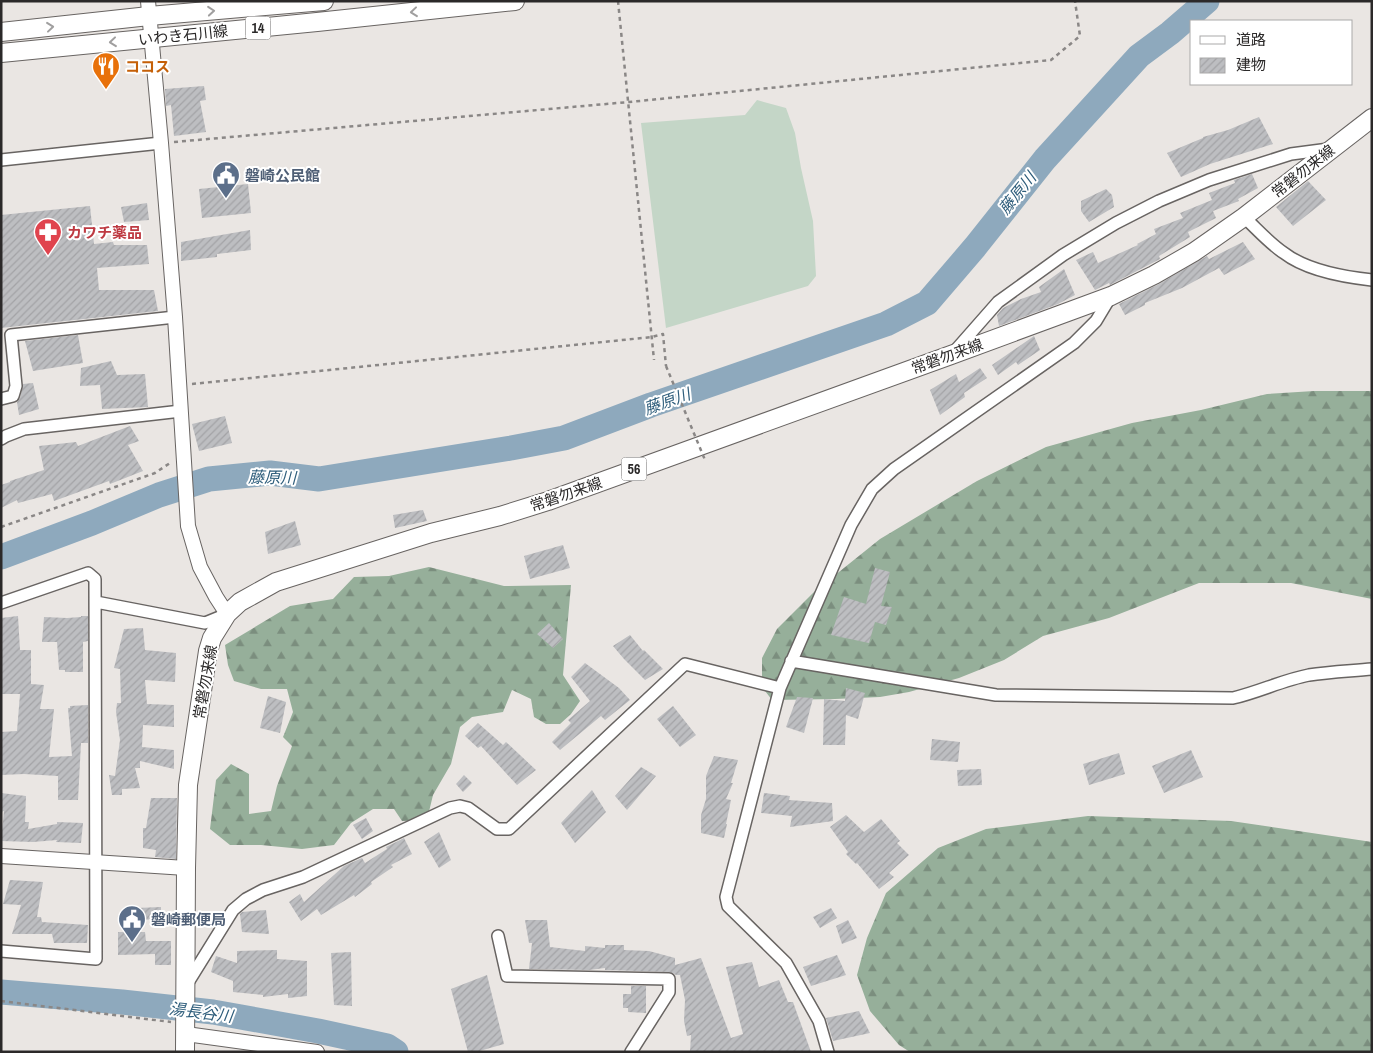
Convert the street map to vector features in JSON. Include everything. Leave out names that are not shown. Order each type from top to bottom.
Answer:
[{"type":"main road","name":"いわき石川線","points":[[1,32],[149,9],[324,1]]},
{"type":"main road","name":"いわき石川線","points":[[1,53],[515,1]]},
{"type":"main road","name":"常磐勿来線","points":[[185,1052],[188,785],[208,651],[212,638],[227,614],[240,602],[276,582],[431,533],[500,516],[548,501],[1111,296],[1154,275],[1194,252],[1244,217],[1372,118]]},
{"type":"street","points":[[96,602],[205,623],[227,614],[200,567],[188,526],[161,143],[149,9]]},
{"type":"street","points":[[1,160],[161,143]]},
{"type":"street","points":[[951,355],[998,302],[1063,255],[1116,223],[1159,201],[1210,180],[1291,154],[1331,149]]},
{"type":"street","points":[[1244,217],[1284,254],[1311,268],[1351,278],[1372,280]]},
{"type":"street","points":[[828,1052],[820,1021],[786,963],[728,906],[726,897],[780,688],[851,525],[872,489],[894,469],[1074,343],[1096,321],[1111,296]]},
{"type":"street","points":[[1,400],[13,396],[16,386],[11,335],[174,317]]},
{"type":"street","points":[[1,439],[24,430],[181,411]]},
{"type":"street","points":[[1,603],[88,572],[95,579],[96,959],[1,951]]},
{"type":"street","points":[[791,662],[996,695],[1233,698],[1310,675],[1372,669]]},
{"type":"street","points":[[186,991],[233,910],[246,899],[264,890],[303,877],[450,808],[460,806],[468,808],[497,829],[509,829],[684,664],[780,688]]},
{"type":"street","points":[[1,856],[186,868]]},
{"type":"street","points":[[498,936],[507,976],[669,979],[669,992],[632,1052]]},
{"type":"street","points":[[186,1025],[318,1052]]},
{"type":"path","points":[[618,1],[654,360]]},
{"type":"path","points":[[161,143],[629,102],[1051,60],[1080,36],[1076,1]]},
{"type":"path","points":[[179,386],[652,337],[663,334],[666,366],[705,460]]},
{"type":"path","points":[[1,527],[155,473],[184,459]]},
{"type":"path","points":[[1,1001],[186,1025]]},
{"type":"green space","points":[[757,100],[786,108],[795,133],[813,221],[816,276],[808,286],[666,328],[641,123],[745,115]]},
{"type":"green space","points":[[1314,391],[1372,391],[1372,599],[1291,583],[1199,583],[1109,618],[1043,636],[1004,660],[959,678],[909,692],[880,697],[772,700],[762,687],[762,658],[777,629],[814,592],[880,539],[977,481],[1046,447],[1132,423],[1201,410],[1267,394]]},
{"type":"green space","points":[[429,567],[504,586],[571,585],[563,675],[580,701],[571,714],[560,724],[546,724],[534,717],[531,699],[512,690],[503,712],[472,717],[460,727],[451,764],[433,795],[427,820],[402,821],[394,809],[373,809],[351,823],[334,845],[302,849],[261,845],[230,845],[210,829],[216,780],[231,764],[249,774],[249,814],[271,811],[277,786],[292,746],[283,737],[293,712],[287,689],[261,689],[234,681],[228,665],[225,645],[290,606],[333,599],[354,577],[389,576]]},
{"type":"green space","points":[[1088,816],[1231,821],[1372,842],[1372,1052],[910,1052],[899,1045],[870,1011],[857,975],[867,938],[886,893],[938,848],[986,829]]},
{"type":"building","points":[[204,86],[206,100],[200,101],[206,132],[174,136],[171,105],[166,106],[165,89]]},
{"type":"building","points":[[1259,117],[1273,144],[1210,164],[1181,177],[1167,153],[1203,137],[1228,130]]},
{"type":"building","points":[[1252,174],[1258,188],[1238,199],[1239,201],[1213,211],[1216,218],[1188,232],[1190,237],[1159,256],[1160,259],[1110,285],[1109,283],[1095,290],[1076,260],[1093,252],[1098,263],[1138,245],[1156,234],[1154,229],[1183,218],[1180,213],[1212,200],[1209,193],[1235,183],[1234,180]]},
{"type":"building","points":[[1308,181],[1326,200],[1293,226],[1276,207]]},
{"type":"building","points":[[248,184],[251,213],[202,218],[199,189]]},
{"type":"building","points":[[1106,189],[1112,195],[1114,207],[1089,222],[1081,211],[1081,201]]},
{"type":"building","points":[[147,203],[149,220],[124,222],[121,207]]},
{"type":"building","name":"カワチ薬品","points":[[90,206],[94,244],[113,242],[114,245],[147,245],[149,264],[97,268],[99,290],[154,290],[158,311],[1,328],[1,215]]},
{"type":"building","points":[[250,230],[251,250],[217,254],[217,257],[181,261],[181,242]]},
{"type":"building","points":[[1243,242],[1255,259],[1224,275],[1219,268],[1182,288],[1145,303],[1145,305],[1125,315],[1119,304],[1159,284],[1207,256],[1209,259]]},
{"type":"building","points":[[1064,269],[1075,295],[1058,304],[999,326],[997,315],[1003,308],[1041,292],[1039,287]]},
{"type":"building","points":[[78,335],[83,363],[33,371],[25,341]]},
{"type":"building","points":[[1034,336],[1040,350],[1018,365],[1016,362],[998,375],[992,365]]},
{"type":"building","points":[[111,361],[117,375],[145,374],[148,407],[102,409],[100,385],[80,386],[81,368]]},
{"type":"building","points":[[980,368],[987,378],[964,393],[965,397],[940,415],[930,390],[956,374],[959,382]]},
{"type":"building","points":[[33,383],[39,409],[19,415],[17,402],[20,398],[23,384]]},
{"type":"building","points":[[225,416],[232,443],[199,451],[192,424]]},
{"type":"building","points":[[130,426],[139,441],[128,445],[143,471],[110,484],[109,481],[54,501],[52,494],[18,503],[17,500],[1,508],[1,485],[44,470],[39,446],[76,442],[78,446]]},
{"type":"building","points":[[423,510],[427,521],[395,528],[393,515]]},
{"type":"building","points":[[295,521],[301,545],[268,554],[265,532]]},
{"type":"building","points":[[563,545],[570,568],[530,579],[524,556]]},
{"type":"building","points":[[875,568],[890,572],[881,606],[892,607],[886,625],[875,622],[869,643],[831,635],[844,597],[866,604]]},
{"type":"building","points":[[18,616],[20,650],[31,650],[31,684],[44,685],[40,709],[54,709],[49,757],[72,756],[68,708],[70,706],[88,705],[88,743],[81,743],[78,800],[58,800],[58,776],[1,775],[1,732],[17,731],[20,694],[1,694],[1,618]]},
{"type":"building","points":[[88,616],[88,641],[83,642],[83,672],[59,670],[57,642],[42,642],[44,617],[67,618]]},
{"type":"building","points":[[549,623],[563,639],[553,648],[537,634]]},
{"type":"building","points":[[143,628],[145,650],[176,653],[175,682],[145,680],[147,704],[174,705],[174,727],[143,725],[142,747],[174,750],[174,769],[140,761],[140,768],[135,768],[140,788],[122,789],[122,795],[112,795],[109,775],[115,776],[120,740],[116,712],[117,703],[121,703],[120,669],[114,668],[124,629]]},
{"type":"building","points":[[630,635],[643,651],[663,669],[645,680],[613,646]]},
{"type":"building","points":[[585,663],[619,688],[630,700],[605,720],[601,716],[560,750],[552,742],[571,723],[568,720],[590,701],[571,677]]},
{"type":"building","points":[[846,688],[865,693],[858,719],[846,715],[845,745],[823,745],[824,699],[845,701]]},
{"type":"building","points":[[268,696],[286,702],[280,733],[260,728]]},
{"type":"building","points":[[797,697],[813,698],[804,733],[786,727]]},
{"type":"building","points":[[673,706],[696,735],[680,747],[657,719]]},
{"type":"building","points":[[478,723],[503,745],[506,742],[536,770],[517,785],[481,746],[478,748],[465,736]]},
{"type":"building","points":[[932,739],[960,742],[958,762],[930,760]]},
{"type":"building","points":[[1191,750],[1203,777],[1164,793],[1152,766]]},
{"type":"building","points":[[1119,753],[1125,774],[1089,785],[1083,764]]},
{"type":"building","points":[[714,756],[738,760],[731,783],[733,783],[726,799],[731,800],[724,838],[701,833],[701,815],[706,799],[706,776]]},
{"type":"building","points":[[641,767],[656,776],[627,810],[615,796]]},
{"type":"building","points":[[981,769],[982,785],[958,786],[957,770]]},
{"type":"building","points":[[464,775],[472,783],[463,792],[456,784]]},
{"type":"building","points":[[592,790],[606,812],[575,843],[561,823]]},
{"type":"building","points":[[1,793],[26,796],[25,822],[29,822],[28,829],[57,824],[57,822],[83,823],[81,843],[56,842],[57,840],[33,842],[1,841],[4,811],[1,812]]},
{"type":"building","points":[[764,793],[790,796],[789,800],[832,803],[833,821],[790,827],[792,816],[761,813]]},
{"type":"building","points":[[151,798],[177,798],[176,859],[155,857],[156,850],[143,848],[143,828],[146,828]]},
{"type":"building","points":[[846,815],[864,832],[881,819],[900,841],[897,843],[909,855],[889,873],[894,877],[879,889],[857,863],[846,854],[848,852],[830,827]]},
{"type":"building","points":[[366,818],[373,831],[362,839],[353,825]]},
{"type":"building","points":[[439,832],[451,860],[439,868],[424,842]]},
{"type":"building","points":[[404,838],[412,854],[391,865],[393,867],[371,882],[372,884],[355,897],[354,895],[321,915],[317,909],[301,921],[289,902],[300,894],[304,902],[344,866],[362,858],[365,863],[387,849],[386,847]]},
{"type":"building","points":[[10,880],[43,882],[37,917],[41,917],[42,922],[88,925],[87,943],[54,943],[52,934],[12,934],[21,905],[3,904]]},
{"type":"building","points":[[161,907],[161,919],[139,920],[137,908]]},
{"type":"building","points":[[831,908],[837,918],[820,928],[813,917]]},
{"type":"building","points":[[266,910],[269,934],[242,932],[240,914],[242,912]]},
{"type":"building","points":[[525,920],[547,920],[550,947],[585,951],[585,946],[605,948],[605,945],[624,945],[624,950],[649,951],[675,958],[675,965],[701,958],[731,1038],[743,1034],[726,967],[752,962],[759,987],[779,980],[788,1002],[793,1002],[811,1052],[690,1052],[691,1035],[687,1036],[684,1021],[685,1000],[680,975],[669,972],[605,970],[605,968],[589,970],[529,969],[532,943],[529,943]]},
{"type":"building","points":[[848,920],[857,938],[842,944],[836,926]]},
{"type":"building","points":[[118,932],[145,932],[146,941],[171,941],[171,965],[155,965],[155,954],[118,955]]},
{"type":"building","points":[[277,950],[277,959],[307,961],[307,996],[288,998],[288,994],[263,997],[263,995],[233,992],[233,981],[211,972],[216,956],[237,963],[237,951]]},
{"type":"building","points":[[351,952],[352,1006],[334,1005],[331,953]]},
{"type":"building","points":[[837,955],[846,975],[811,986],[803,967]]},
{"type":"building","points":[[487,975],[504,1044],[476,1052],[468,1052],[451,989]]},
{"type":"building","points":[[631,986],[646,986],[646,1013],[628,1012],[628,1008],[623,1008],[623,994],[631,994]]},
{"type":"building","points":[[859,1011],[870,1033],[833,1041],[826,1018]]},
{"type":"waterway","name":"藤原川","points":[[1,557],[92,523],[159,495],[209,479],[270,473],[319,479],[564,438],[651,405],[886,324],[927,303],[975,247],[1045,159],[1139,56],[1170,33],[1207,1]]},
{"type":"waterway","name":"湯長谷川","points":[[1,992],[213,1012],[387,1046],[396,1052]]},
{"type":"place","name":"ココス","points":[[106,90]]},
{"type":"place","name":"磐崎公民館","points":[[226,199]]},
{"type":"place","name":"カワチ薬品","points":[[48,256]]},
{"type":"place","name":"磐崎郵便局","points":[[132,943]]}]
